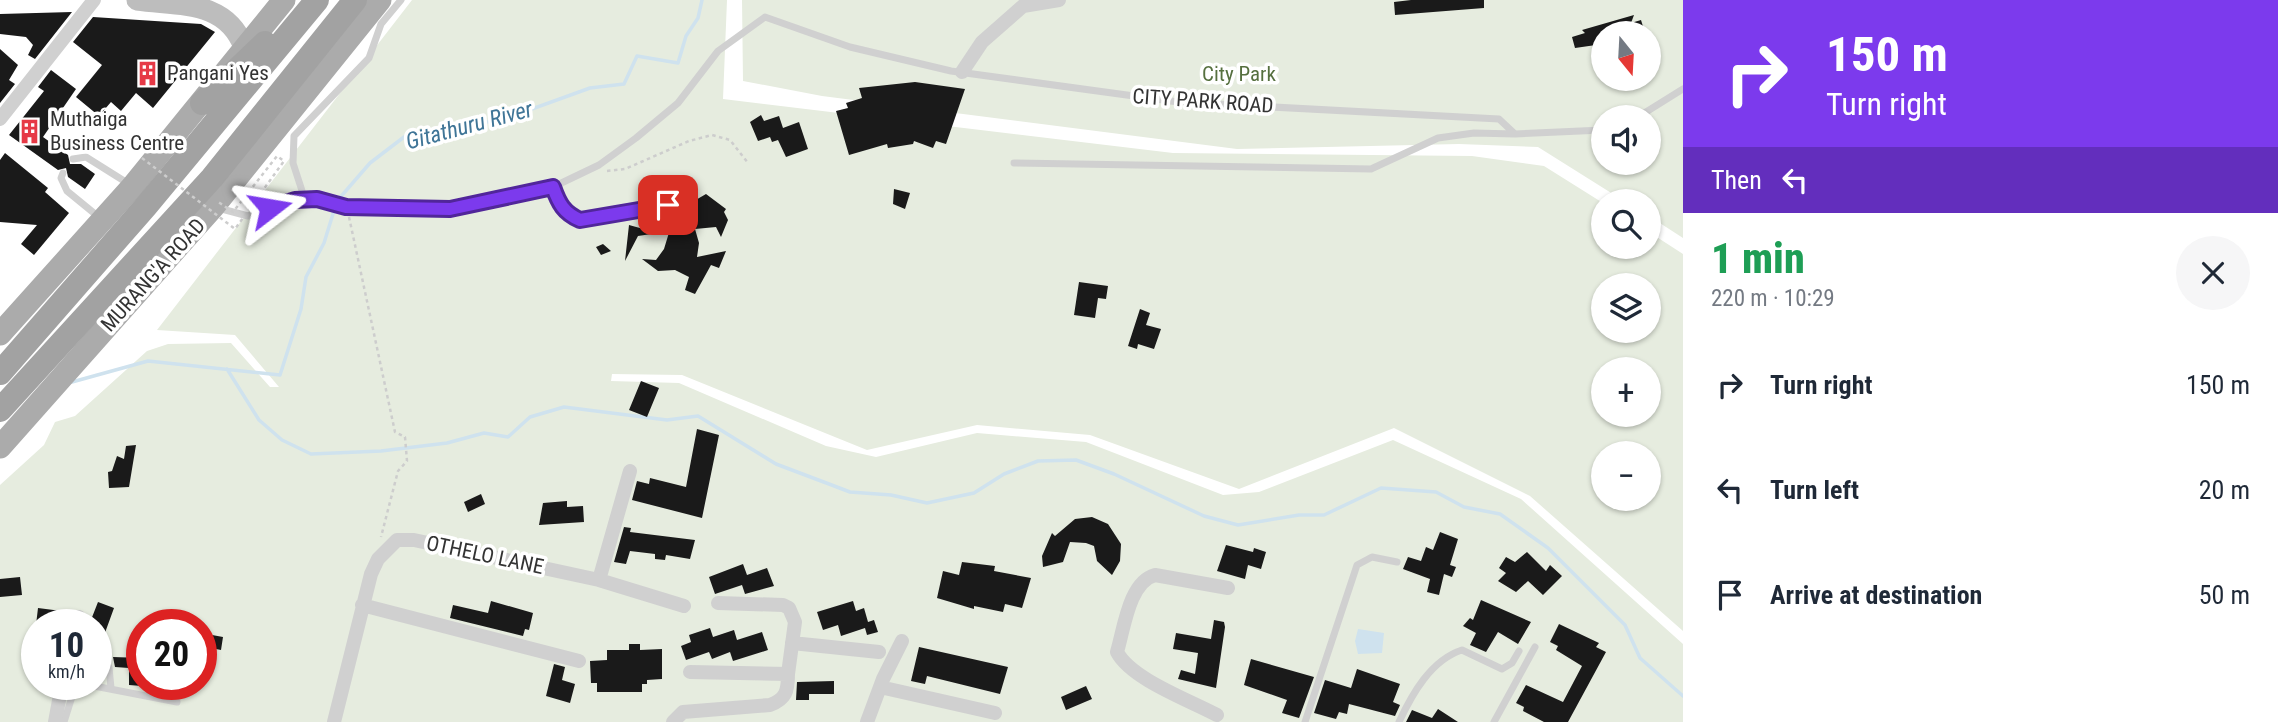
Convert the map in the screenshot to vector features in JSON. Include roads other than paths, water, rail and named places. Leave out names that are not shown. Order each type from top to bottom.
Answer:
[{"type":"highway","name":"MURANG'A ROAD","points":[[0,410],[212,178],[355,0]]},
{"type":"highway","points":[[202,103],[247,59],[311,6]]},
{"type":"highway","points":[[0,373],[146,206],[311,6]]},
{"type":"highway","points":[[234,179],[339,23]]},
{"type":"main road","points":[[137,0],[213,10],[230,23],[244,47]]},
{"type":"main road","points":[[0,334],[132,187],[284,0]]},
{"type":"main road","name":"MURANG'A ROAD","points":[[0,447],[216,204],[380,0]]},
{"type":"street","points":[[0,119],[94,0]]},
{"type":"street","points":[[961,72],[982,42],[1023,6],[1059,0]]},
{"type":"street","points":[[599,580],[630,471]]},
{"type":"street","name":"OTHELO LANE","points":[[334,722],[371,574],[388,547],[397,540],[414,540],[599,580],[684,606]]},
{"type":"street","points":[[1217,715],[1143,677],[1123,664],[1118,653],[1138,587],[1146,578],[1155,575],[1228,588]]},
{"type":"street","points":[[673,722],[683,712],[755,708],[781,701],[787,693],[795,622],[789,608],[783,605],[718,603]]},
{"type":"street","points":[[362,605],[579,661]]},
{"type":"street","points":[[867,722],[902,641]]},
{"type":"street","points":[[792,643],[879,652]]},
{"type":"street","points":[[690,672],[788,674]]},
{"type":"street","points":[[880,687],[995,713]]},
{"type":"street","points":[[55,722],[59,700]]},
{"type":"lane","points":[[305,200],[293,163],[294,136],[369,58],[381,24],[401,0]]},
{"type":"lane","name":"CITY PARK ROAD","points":[[553,187],[599,165],[670,111],[709,60],[765,17],[850,47],[961,72],[1178,102],[1499,119],[1515,134]]},
{"type":"lane","points":[[1657,105],[1683,89]]},
{"type":"lane","points":[[1014,163],[1371,169],[1438,138],[1474,133],[1591,131]]},
{"type":"lane","points":[[73,159],[86,157],[132,187]]},
{"type":"lane","points":[[63,173],[61,178],[67,191],[103,221]]},
{"type":"lane","points":[[216,204],[248,216],[317,199],[346,207],[450,209],[553,187],[558,203],[568,215],[580,220],[668,205]]},
{"type":"lane","points":[[1305,722],[1357,565],[1371,557],[1398,562]]},
{"type":"lane","points":[[1494,722],[1535,647]]},
{"type":"lane","points":[[1399,722],[1432,669],[1443,659],[1462,650],[1502,668],[1512,663],[1519,651]]},
{"type":"lane","points":[[112,688],[177,702]]},
{"type":"lane","points":[[64,722],[71,700]]},
{"type":"water","points":[[1358,629],[1384,633],[1382,653],[1358,654],[1355,641]]},
{"type":"waterway","name":"Gitathuru River","points":[[72,382],[148,361],[280,375],[301,309],[306,277],[324,243],[337,201],[370,163],[404,137],[504,119],[590,88],[624,84],[637,56],[678,63],[686,36],[698,18],[702,0]]},
{"type":"waterway","points":[[227,369],[259,420],[282,440],[311,454],[381,451],[447,443],[484,433],[508,437],[530,417],[564,407],[667,420],[698,416],[776,464],[850,492],[891,495],[927,503],[974,493],[1004,474],[1038,461],[1076,460],[1114,474],[1204,516],[1238,525],[1299,515],[1324,515],[1381,488],[1436,492],[1464,507],[1500,514],[1548,548],[1625,625],[1640,658],[1683,696]]},
{"type":"place","name":"Pangani Yes","points":[[147,73]]},
{"type":"place","name":"Muthaiga Business Centre","points":[[30,131]]},
{"type":"park label","name":"City Park","points":[[1239,74]]}]
